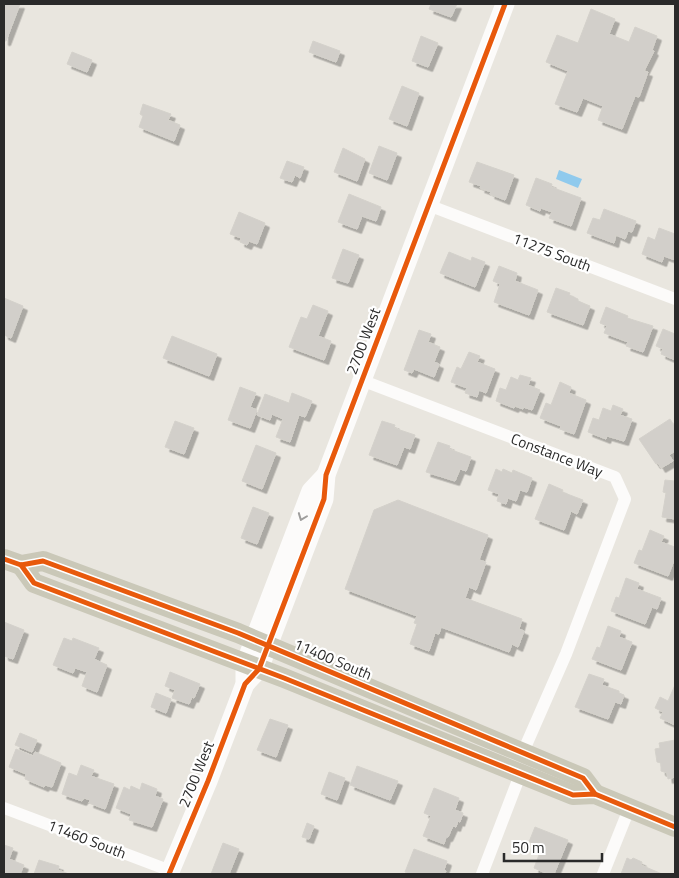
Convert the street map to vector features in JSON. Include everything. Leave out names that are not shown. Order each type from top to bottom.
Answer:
[{"type":"main road","name":"2700 West","points":[[170,872],[208,781],[261,642],[324,500],[326,475],[504,4]]},
{"type":"main road","name":"11400 South","points":[[12,562],[43,561],[99,580],[261,642],[583,778],[595,794]]},
{"type":"main road","name":"11400 South","points":[[12,562],[34,583],[250,672],[573,795],[595,794],[675,827]]},
{"type":"street","name":"11275 South","points":[[428,205],[675,299]]},
{"type":"street","name":"Constance Way","points":[[361,380],[615,477],[625,499],[566,654],[523,752]]},
{"type":"street","points":[[482,874],[520,775]]},
{"type":"street","name":"11460 South","points":[[4,808],[170,872]]},
{"type":"street","points":[[603,874],[629,809]]},
{"type":"water","points":[[559,170],[582,179],[578,188],[556,179]]},
{"type":"building","points":[[4,4],[20,4],[6,41],[4,41]]},
{"type":"building","points":[[431,4],[457,4],[451,17],[429,9]]},
{"type":"building","points":[[591,9],[615,19],[609,34],[629,42],[635,27],[657,36],[652,50],[654,51],[644,71],[648,72],[639,97],[635,96],[622,129],[598,120],[603,106],[583,98],[577,112],[555,104],[568,71],[546,62],[557,35],[578,43]]},
{"type":"building","points":[[421,36],[438,43],[428,67],[412,61]]},
{"type":"building","points":[[313,41],[340,51],[336,62],[309,52]]},
{"type":"building","points":[[72,52],[92,60],[87,72],[67,64]]},
{"type":"building","points":[[402,86],[419,93],[407,126],[389,119]]},
{"type":"building","points":[[143,104],[171,114],[168,120],[180,125],[174,141],[139,127],[143,116],[140,114]]},
{"type":"building","points":[[379,146],[397,153],[387,180],[369,173]]},
{"type":"building","points":[[343,148],[365,159],[357,181],[334,172]]},
{"type":"building","points":[[287,161],[304,167],[300,178],[295,175],[292,182],[280,178]]},
{"type":"building","points":[[477,162],[514,175],[505,200],[490,194],[491,192],[480,188],[481,186],[469,182]]},
{"type":"building","points":[[536,178],[552,184],[551,187],[581,198],[571,226],[549,218],[552,212],[541,208],[540,211],[526,205]]},
{"type":"building","points":[[349,194],[381,207],[376,221],[362,216],[357,229],[338,222]]},
{"type":"building","points":[[604,209],[636,221],[632,232],[628,231],[625,239],[616,235],[614,243],[587,233],[593,218],[600,220]]},
{"type":"building","points":[[239,212],[265,223],[257,244],[249,241],[247,245],[240,242],[241,238],[230,234]]},
{"type":"building","points":[[659,228],[675,234],[675,260],[664,256],[662,262],[642,254],[648,237],[655,240]]},
{"type":"building","points":[[343,249],[359,255],[348,283],[332,278]]},
{"type":"building","points":[[449,252],[471,261],[472,257],[485,262],[475,287],[440,273]]},
{"type":"building","points":[[499,266],[517,273],[515,281],[538,290],[529,315],[494,302],[500,284],[493,281]]},
{"type":"building","points":[[556,288],[570,293],[569,295],[578,299],[578,301],[590,306],[583,325],[547,312]]},
{"type":"building","points":[[4,298],[23,306],[11,338],[4,335]]},
{"type":"building","points":[[313,305],[328,311],[318,336],[331,341],[324,360],[289,347],[301,317],[307,319]]},
{"type":"building","points":[[606,307],[628,316],[627,318],[653,326],[643,352],[626,346],[628,342],[604,333],[607,326],[600,323]]},
{"type":"building","points":[[663,329],[675,334],[675,360],[661,354],[663,349],[656,346]]},
{"type":"building","points":[[419,330],[431,334],[428,342],[440,347],[434,362],[439,364],[434,377],[414,369],[412,373],[404,370]]},
{"type":"building","points":[[172,336],[217,354],[209,376],[163,358]]},
{"type":"building","points":[[469,352],[480,356],[477,362],[495,369],[486,393],[479,390],[477,397],[465,393],[467,388],[451,382],[457,367],[461,369]]},
{"type":"building","points":[[520,375],[531,378],[528,385],[540,390],[532,410],[515,406],[514,408],[496,401],[500,388],[506,390],[511,377],[518,380]]},
{"type":"building","points":[[560,382],[571,387],[569,393],[586,400],[574,434],[560,429],[561,426],[540,418],[546,403],[551,405]]},
{"type":"building","points":[[240,387],[256,393],[250,407],[257,410],[250,428],[228,420]]},
{"type":"building","points":[[292,393],[312,401],[305,417],[299,415],[290,442],[276,437],[283,419],[272,414],[270,420],[257,415],[265,394],[289,403]]},
{"type":"building","points":[[613,405],[623,409],[620,415],[632,419],[624,441],[607,436],[606,439],[588,432],[593,418],[599,420],[603,408],[611,411]]},
{"type":"building","points":[[670,419],[675,427],[675,451],[669,455],[673,461],[661,468],[658,463],[656,464],[639,439]]},
{"type":"building","points":[[175,421],[194,428],[184,454],[165,447]]},
{"type":"building","points":[[382,421],[395,425],[394,428],[415,435],[410,449],[404,447],[397,465],[369,455]]},
{"type":"building","points":[[438,442],[450,446],[449,449],[471,457],[466,471],[460,469],[455,481],[426,472]]},
{"type":"building","points":[[256,445],[276,453],[262,489],[242,481]]},
{"type":"building","points":[[496,469],[502,472],[503,469],[512,473],[513,470],[532,478],[527,492],[520,490],[516,501],[508,498],[506,504],[497,501],[499,494],[488,490]]},
{"type":"building","points":[[665,480],[675,481],[675,519],[662,517],[666,493],[663,492]]},
{"type":"building","points":[[549,484],[563,490],[562,492],[583,500],[577,514],[571,511],[564,530],[535,519]]},
{"type":"building","points":[[398,500],[488,535],[479,560],[486,562],[476,590],[469,587],[465,598],[522,619],[519,629],[524,631],[518,647],[512,644],[509,652],[441,627],[439,634],[435,633],[429,651],[410,644],[417,624],[414,623],[417,616],[345,589],[374,510]]},
{"type":"building","points":[[253,507],[269,513],[257,544],[241,538]]},
{"type":"building","points":[[650,530],[664,536],[661,542],[675,547],[675,558],[668,576],[634,563],[639,550],[642,551]]},
{"type":"building","points":[[626,578],[639,583],[637,589],[661,598],[657,609],[652,607],[645,624],[611,611],[616,597],[619,598]]},
{"type":"building","points":[[4,622],[24,630],[13,659],[4,656]]},
{"type":"building","points":[[608,626],[621,631],[619,637],[632,642],[621,670],[592,659],[597,647],[600,648]]},
{"type":"building","points":[[64,638],[72,641],[73,638],[99,648],[94,659],[107,665],[97,692],[82,686],[87,672],[75,668],[73,673],[53,665]]},
{"type":"building","points":[[170,672],[200,684],[189,704],[172,698],[175,690],[165,686]]},
{"type":"building","points":[[589,674],[604,679],[602,685],[619,691],[619,693],[624,695],[621,704],[615,702],[608,719],[575,707]]},
{"type":"building","points":[[675,685],[675,725],[660,718],[663,712],[655,708],[660,697],[668,701]]},
{"type":"building","points":[[156,693],[171,699],[166,713],[151,707]]},
{"type":"building","points":[[270,719],[288,725],[276,757],[257,750]]},
{"type":"building","points":[[20,733],[37,740],[32,752],[15,745]]},
{"type":"building","points":[[675,740],[675,777],[668,779],[667,773],[661,771],[661,763],[657,762],[655,749],[660,748],[659,743]]},
{"type":"building","points":[[16,749],[33,756],[35,752],[61,763],[52,787],[45,785],[44,787],[25,779],[26,774],[9,767]]},
{"type":"building","points":[[81,765],[94,770],[91,776],[114,784],[105,809],[89,803],[90,800],[84,798],[82,801],[62,794],[69,773],[77,776]]},
{"type":"building","points":[[357,766],[398,781],[390,800],[350,785]]},
{"type":"building","points":[[329,772],[345,778],[337,800],[321,794]]},
{"type":"building","points":[[142,783],[157,789],[155,796],[163,799],[152,827],[129,820],[131,814],[116,808],[124,787],[130,790],[131,786],[140,790]]},
{"type":"building","points":[[434,788],[459,798],[455,810],[463,813],[460,822],[458,821],[456,827],[453,826],[444,844],[423,836],[431,816],[424,813]]},
{"type":"building","points":[[307,823],[314,826],[309,839],[302,837]]},
{"type":"building","points":[[535,827],[568,840],[554,874],[548,874],[534,868],[542,847],[529,842]]},
{"type":"building","points":[[223,843],[239,849],[229,874],[211,874]]},
{"type":"building","points":[[4,845],[13,848],[9,859],[24,865],[20,874],[4,874]]},
{"type":"building","points":[[414,849],[447,861],[444,874],[409,874],[405,872]]},
{"type":"building","points":[[627,858],[631,860],[633,858],[642,862],[641,865],[662,874],[621,874]]},
{"type":"building","points":[[39,860],[59,866],[58,870],[69,874],[34,874]]},
{"type":"cycle path","points":[[169,874],[208,781],[245,684],[259,669],[324,499],[326,475],[505,4]]},
{"type":"cycle path","points":[[4,559],[21,565],[43,561],[238,633],[583,778],[595,794]]},
{"type":"cycle path","points":[[21,565],[34,583],[284,678],[573,795],[595,794],[675,827]]}]
